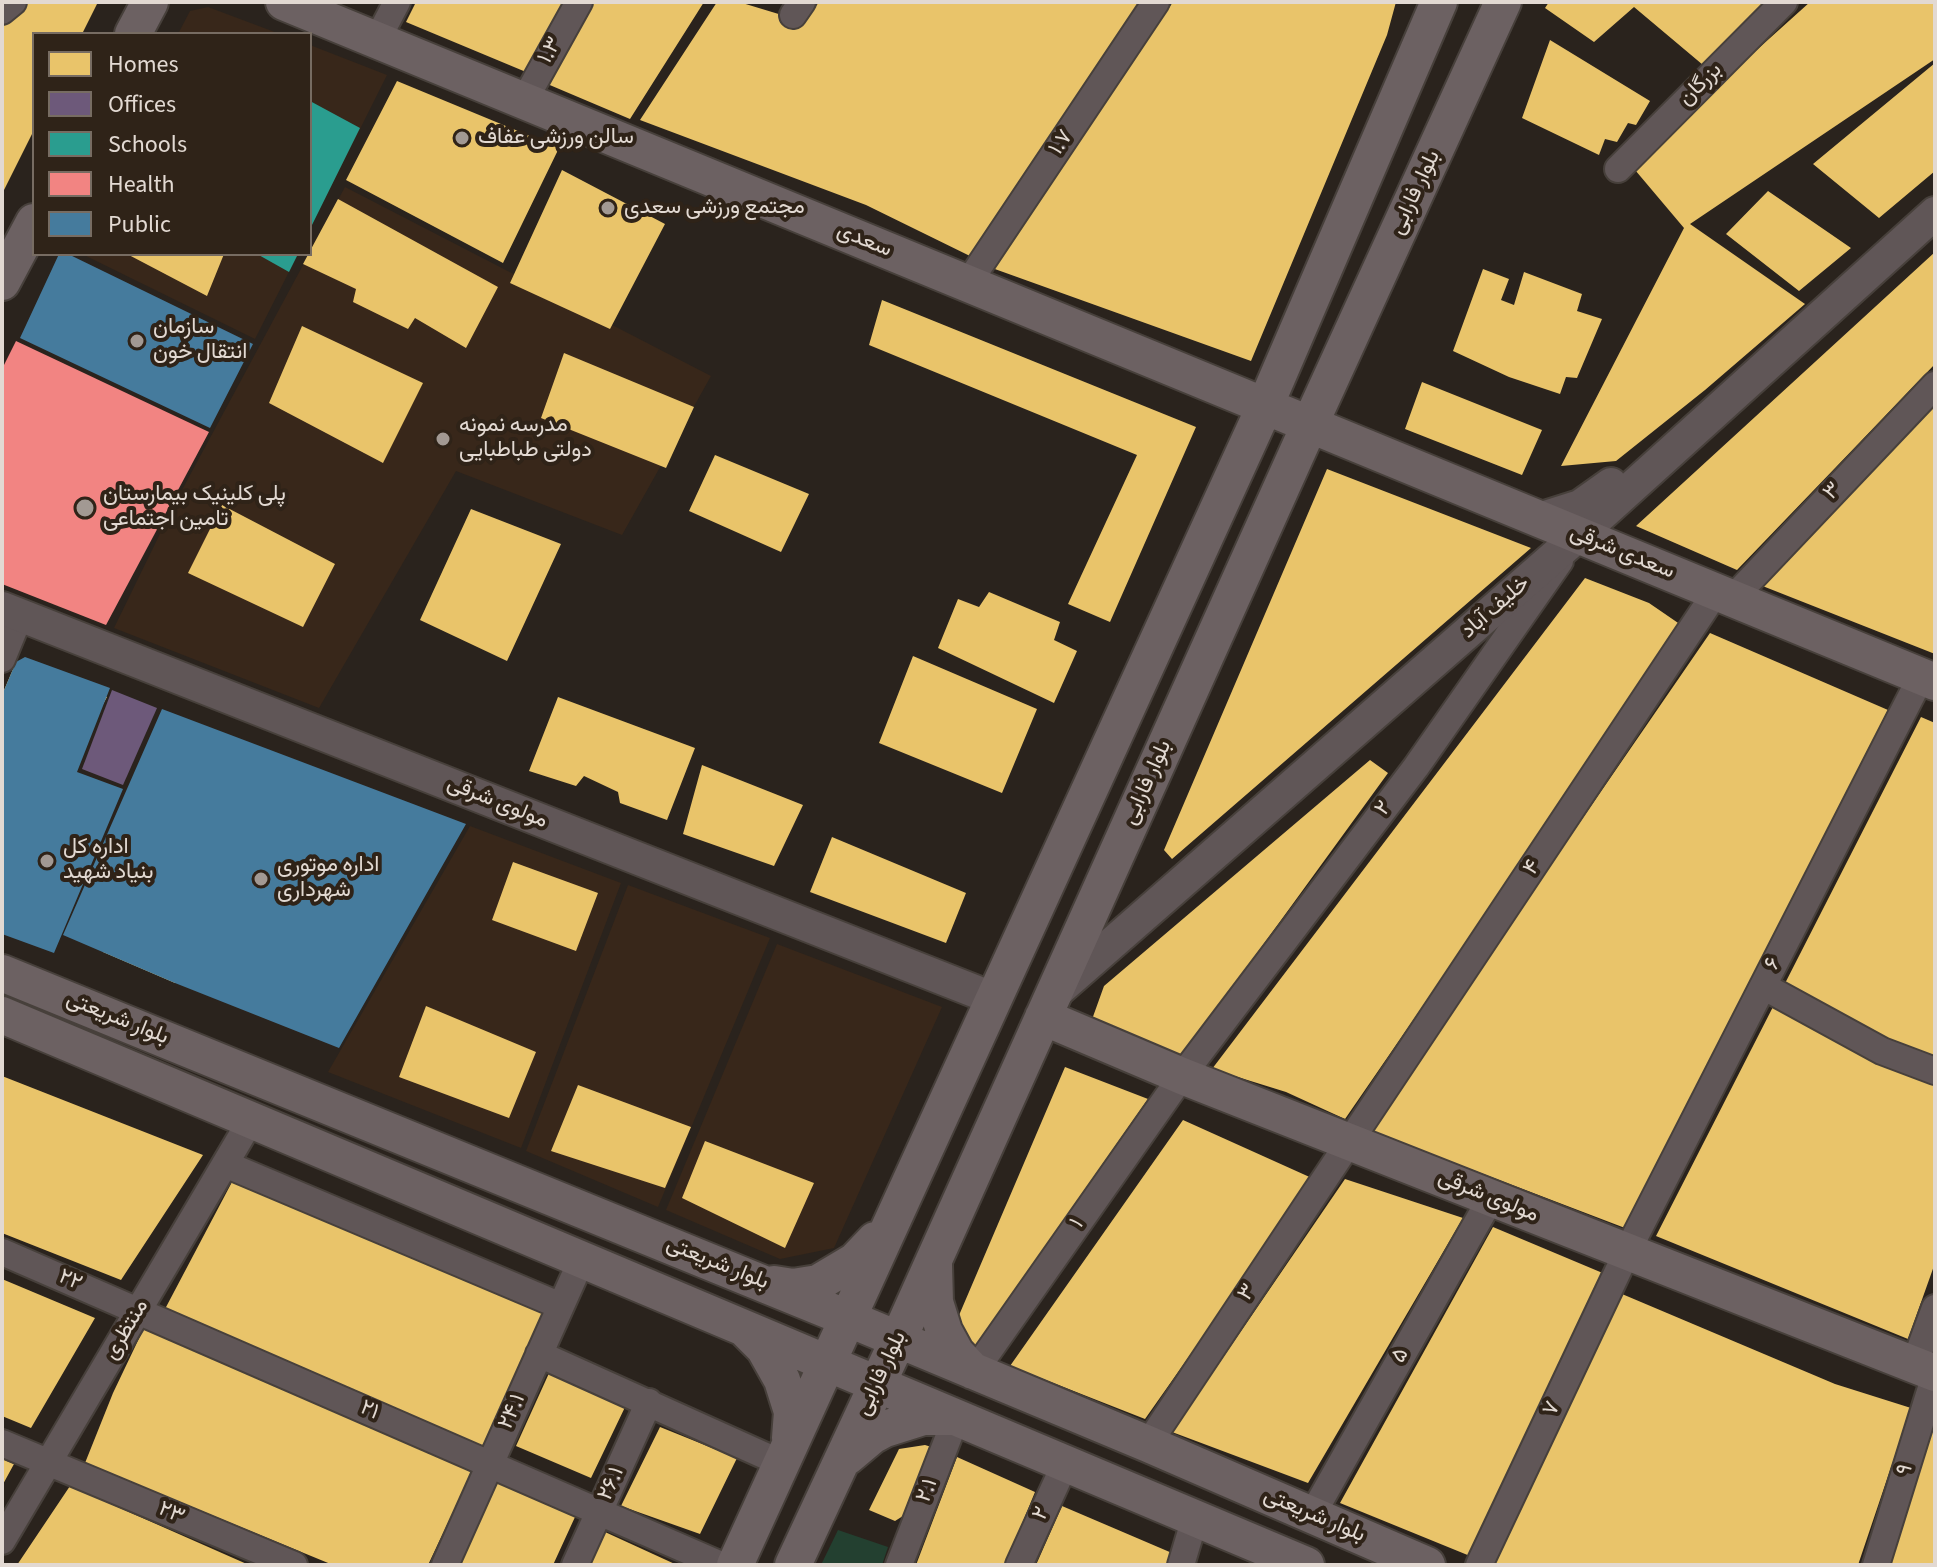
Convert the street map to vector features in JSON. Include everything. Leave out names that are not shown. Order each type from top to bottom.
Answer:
[{"type":"main road","points":[[134,32],[150,2]]},
{"type":"main road","name":"سعدی","points":[[284,2],[1310,424]]},
{"type":"main road","points":[[735,1565],[1265,406],[1439,2]]},
{"type":"main road","name":"بلوار فارابی","points":[[793,1565],[898,1340],[1503,2]]},
{"type":"main road","points":[[2,282],[32,226]]},
{"type":"main road","name":"سعدی شرقی","points":[[1310,424],[1928,680]]},
{"type":"main road","name":"بلوار شریعتی","points":[[5,983],[760,1282],[1148,1444],[1427,1565]]},
{"type":"main road","name":"مولوی شرقی","points":[[1047,1006],[1182,1076],[1928,1371]]},
{"type":"main road","name":"بلوار شریعتی","points":[[2,1015],[1306,1565]]},
{"type":"main road","points":[[760,1282],[793,1287],[818,1283],[855,1261],[890,1225]]},
{"type":"main road","points":[[934,1260],[935,1302],[940,1320],[949,1342],[974,1372]]},
{"type":"main road","points":[[743,1327],[772,1329],[782,1325],[787,1315],[785,1305],[777,1295],[760,1282]]},
{"type":"main road","points":[[743,1327],[764,1348],[782,1380],[792,1412],[785,1455]]},
{"type":"main road","points":[[840,1463],[885,1429],[923,1417],[956,1418]]},
{"type":"street","points":[[2,11],[13,2]]},
{"type":"street","points":[[377,40],[397,2]]},
{"type":"street","name":"۱.۳","points":[[524,101],[579,2]]},
{"type":"street","name":"۱.۷","points":[[968,283],[1156,2]]},
{"type":"street","name":"بزرگان","points":[[1618,169],[1784,2]]},
{"type":"street","name":"خلیف آباد","points":[[1047,1006],[1579,535],[1935,213]]},
{"type":"street","name":"۳","points":[[1724,595],[1935,385]]},
{"type":"street","points":[[1539,519],[1580,506],[1670,436],[1693,432]]},
{"type":"street","name":"۲","points":[[1182,1076],[1416,767],[1579,535]]},
{"type":"street","name":"۴","points":[[1348,1142],[1724,595]]},
{"type":"street","points":[[2,659],[11,612]]},
{"type":"street","name":"مولوی شرقی","points":[[11,612],[992,998]]},
{"type":"street","name":"۶","points":[[1627,1252],[1763,986],[1928,680]]},
{"type":"street","points":[[1763,986],[1882,1051],[1935,1071]]},
{"type":"street","name":"۱","points":[[974,1372],[1182,1076]]},
{"type":"street","name":"منتظری","points":[[2,1541],[251,1120]]},
{"type":"street","name":"۳","points":[[1148,1444],[1348,1142]]},
{"type":"street","points":[[225,1164],[561,1306]]},
{"type":"street","name":"۵","points":[[1312,1515],[1491,1198]]},
{"type":"street","name":"۲۲","points":[[2,1252],[139,1310]]},
{"type":"street","name":"۷","points":[[1479,1565],[1627,1252]]},
{"type":"street","name":"۲۴.۱","points":[[445,1565],[582,1259]]},
{"type":"street","name":"۹","points":[[1876,1565],[1928,1371],[1935,1308]]},
{"type":"street","name":"۲۱","points":[[139,1310],[721,1565]]},
{"type":"street","points":[[539,1354],[649,1402],[785,1455]]},
{"type":"street","name":"۲۶.۱","points":[[575,1565],[649,1402]]},
{"type":"street","name":"۲.۱","points":[[899,1565],[956,1418]]},
{"type":"street","name":"۲۳","points":[[2,1443],[294,1565]]},
{"type":"street","name":"۲","points":[[1019,1565],[1065,1464]]},
{"type":"street","points":[[1181,1565],[1195,1518]]},
{"type":"shaded area","points":[[208,7],[275,32],[179,32],[190,11]]},
{"type":"shaded area","points":[[312,46],[387,75],[312,225]]},
{"type":"shaded area","name":"مدرسه نمونه دولتی طباطبایی","points":[[345,187],[711,376],[622,535],[456,471],[319,708],[114,628],[175,503],[308,256],[312,256],[312,248]]},
{"type":"shaded area","points":[[86,256],[297,256],[255,339]]},
{"type":"shaded area","points":[[470,826],[621,883],[521,1148],[328,1072]]},
{"type":"shaded area","points":[[628,885],[770,938],[658,1207],[526,1151]]},
{"type":"shaded area","points":[[777,944],[942,1007],[834,1248],[780,1259],[666,1210]]},
{"type":"green space","points":[[838,1530],[888,1547],[882,1565],[821,1565]]},
{"type":"building: Homes","points":[[13,2],[98,2],[83,32],[32,32],[32,134],[2,194],[2,11]]},
{"type":"building: Homes","points":[[416,2],[566,2],[526,72],[406,22]]},
{"type":"building: Homes","points":[[594,2],[704,2],[630,119],[545,83]]},
{"type":"building: Homes","points":[[717,2],[739,2],[805,22],[819,2],[1140,2],[972,257],[866,205],[640,120]]},
{"type":"building: Homes","points":[[1173,2],[1396,2],[1387,35],[1251,361],[992,268]]},
{"type":"building: Homes","points":[[1549,2],[1769,2],[1703,65],[1634,7],[1594,42],[1545,8]]},
{"type":"building: Homes","points":[[1810,2],[1935,2],[1935,59],[1690,224],[1805,304],[1616,461],[1561,466],[1684,228],[1630,164]]},
{"type":"building: Homes","points":[[1550,40],[1650,101],[1636,125],[1628,123],[1617,142],[1605,139],[1599,155],[1522,118]]},
{"type":"building: Homes","points":[[1935,63],[1935,171],[1879,218],[1813,164]]},
{"type":"building: Homes","points":[[397,81],[559,148],[503,263],[346,180]]},
{"type":"building: Homes","points":[[562,170],[665,224],[610,329],[510,283]]},
{"type":"building: Homes","points":[[1768,191],[1851,248],[1799,291],[1726,234]]},
{"type":"building: Homes","points":[[338,199],[498,287],[466,348],[415,318],[408,329],[353,302],[356,289],[303,264],[307,256],[312,256],[312,247]]},
{"type":"building: Homes","points":[[1935,252],[1935,364],[1737,570],[1636,526]]},
{"type":"building: Homes","points":[[131,256],[223,256],[207,296]]},
{"type":"building: Homes","points":[[1483,269],[1509,279],[1501,300],[1514,305],[1524,272],[1582,294],[1577,311],[1602,319],[1577,378],[1566,377],[1560,394],[1509,377],[1453,351]]},
{"type":"building: Homes","points":[[882,300],[1196,427],[1110,622],[1068,604],[1137,455],[869,345]]},
{"type":"building: Homes","points":[[302,326],[423,383],[383,463],[269,403]]},
{"type":"building: Homes","points":[[564,353],[694,407],[666,468],[541,418]]},
{"type":"building: Homes","points":[[1422,382],[1542,430],[1522,475],[1405,429]]},
{"type":"building: Homes","points":[[1935,402],[1935,654],[1760,585]]},
{"type":"building: Homes","points":[[107,404],[148,424],[138,444],[179,465],[147,528],[66,486]]},
{"type":"building: Homes","points":[[715,455],[809,494],[781,552],[689,511]]},
{"type":"building: Homes","points":[[1327,469],[1531,548],[1172,859],[1164,850]]},
{"type":"building: Homes","points":[[222,505],[335,564],[303,627],[188,573]]},
{"type":"building: Homes","points":[[471,509],[561,544],[507,661],[420,620]]},
{"type":"building: Homes","points":[[1585,578],[1649,603],[1684,627],[1345,1119],[1286,1092],[1212,1069]]},
{"type":"building: Homes","points":[[989,592],[1060,622],[1054,640],[1077,651],[1054,703],[938,648],[958,599],[979,607]]},
{"type":"building: Homes","points":[[1710,633],[1888,710],[1625,1228],[1368,1130]]},
{"type":"building: Homes","points":[[913,656],[1037,709],[1002,793],[879,743]]},
{"type":"building: Homes","points":[[16,662],[107,697],[71,762],[2,738],[2,695]]},
{"type":"building: Homes","points":[[558,697],[695,748],[667,820],[620,803],[618,792],[584,776],[576,786],[529,771]]},
{"type":"building: Homes","points":[[1921,717],[1935,723],[1935,1263],[1908,1339],[1656,1236]]},
{"type":"building: Homes","points":[[1370,760],[1388,773],[1180,1059],[1090,1025],[1104,986]]},
{"type":"building: Homes","points":[[702,765],[803,805],[774,866],[683,834]]},
{"type":"building: Homes","points":[[832,837],[966,893],[946,943],[810,892]]},
{"type":"building: Homes","points":[[2,848],[78,876],[49,937],[2,921]]},
{"type":"building: Homes","points":[[513,862],[598,893],[576,951],[492,920]]},
{"type":"building: Homes","points":[[142,864],[213,895],[175,983],[103,952]]},
{"type":"building: Homes","points":[[237,902],[308,924],[270,1020],[202,992]]},
{"type":"building: Homes","points":[[426,1006],[536,1052],[509,1118],[399,1077]]},
{"type":"building: Homes","points":[[1065,1067],[1148,1099],[975,1347],[954,1327]]},
{"type":"building: Homes","points":[[2,1076],[203,1155],[121,1280],[2,1233]]},
{"type":"building: Homes","points":[[578,1085],[691,1127],[665,1188],[551,1151]]},
{"type":"building: Homes","points":[[1183,1120],[1314,1179],[1145,1419],[1010,1366]]},
{"type":"building: Homes","points":[[705,1141],[814,1183],[785,1248],[682,1198]]},
{"type":"building: Homes","points":[[1345,1179],[1463,1218],[1308,1483],[1172,1432]]},
{"type":"building: Homes","points":[[232,1182],[546,1311],[487,1448],[165,1309]]},
{"type":"building: Homes","points":[[1493,1227],[1605,1274],[1470,1556],[1340,1503]]},
{"type":"building: Homes","points":[[2,1279],[95,1318],[31,1428],[2,1416]]},
{"type":"building: Homes","points":[[1622,1294],[1835,1384],[1911,1408],[1858,1565],[1491,1565]]},
{"type":"building: Homes","points":[[144,1328],[472,1472],[428,1565],[333,1565],[85,1463]]},
{"type":"building: Homes","points":[[550,1371],[627,1403],[591,1478],[516,1446]]},
{"type":"building: Homes","points":[[1935,1410],[1935,1565],[1886,1565]]},
{"type":"building: Homes","points":[[660,1427],[737,1458],[700,1534],[621,1506]]},
{"type":"building: Homes","points":[[925,1445],[938,1449],[914,1509],[895,1521],[869,1510],[899,1449]]},
{"type":"building: Homes","points":[[957,1457],[1035,1492],[1005,1565],[916,1565]]},
{"type":"building: Homes","points":[[2,1459],[14,1464],[2,1486]]},
{"type":"building: Homes","points":[[496,1482],[575,1517],[553,1565],[458,1565]]},
{"type":"building: Homes","points":[[70,1486],[249,1565],[17,1565]]},
{"type":"building: Homes","points":[[1062,1506],[1172,1553],[1168,1565],[1036,1565]]},
{"type":"building: Homes","points":[[605,1532],[677,1565],[590,1565]]},
{"type":"building: Offices","points":[[112,690],[157,708],[123,785],[82,769]]},
{"type":"building: Schools","points":[[312,102],[360,128],[312,225]]},
{"type":"building: Schools","points":[[261,256],[297,256],[289,272]]},
{"type":"building: Health","name":"پلی کلینیک بیمارستان تامین اجتماعی","points":[[16,341],[209,432],[106,625],[2,584],[2,369]]},
{"type":"building: Public","name":"سازمان انتقال خون","points":[[58,256],[72,256],[253,344],[210,428],[20,338]]},
{"type":"building: Public","name":"اداره کل بنیاد شهید","points":[[25,657],[110,688],[77,772],[123,789],[54,953],[2,934],[2,695],[16,662]]},
{"type":"building: Public","name":"اداره موتوری شهرداری","points":[[162,709],[466,824],[339,1048],[63,935]]},
{"type":"place","name":"سالن ورزشی عفاف","points":[[462,138]]},
{"type":"place","name":"مجتمع ورزشی سعدی","points":[[608,208]]},
{"type":"place","name":"سازمان انتقال خون","points":[[137,341]]},
{"type":"place","name":"مدرسه نمونه دولتی طباطبایی","points":[[443,439]]},
{"type":"place","name":"پلی کلینیک بیمارستان تامین اجتماعی","points":[[85,508]]},
{"type":"place","name":"اداره کل بنیاد شهید","points":[[47,861]]},
{"type":"place","name":"اداره موتوری شهرداری","points":[[261,879]]}]
